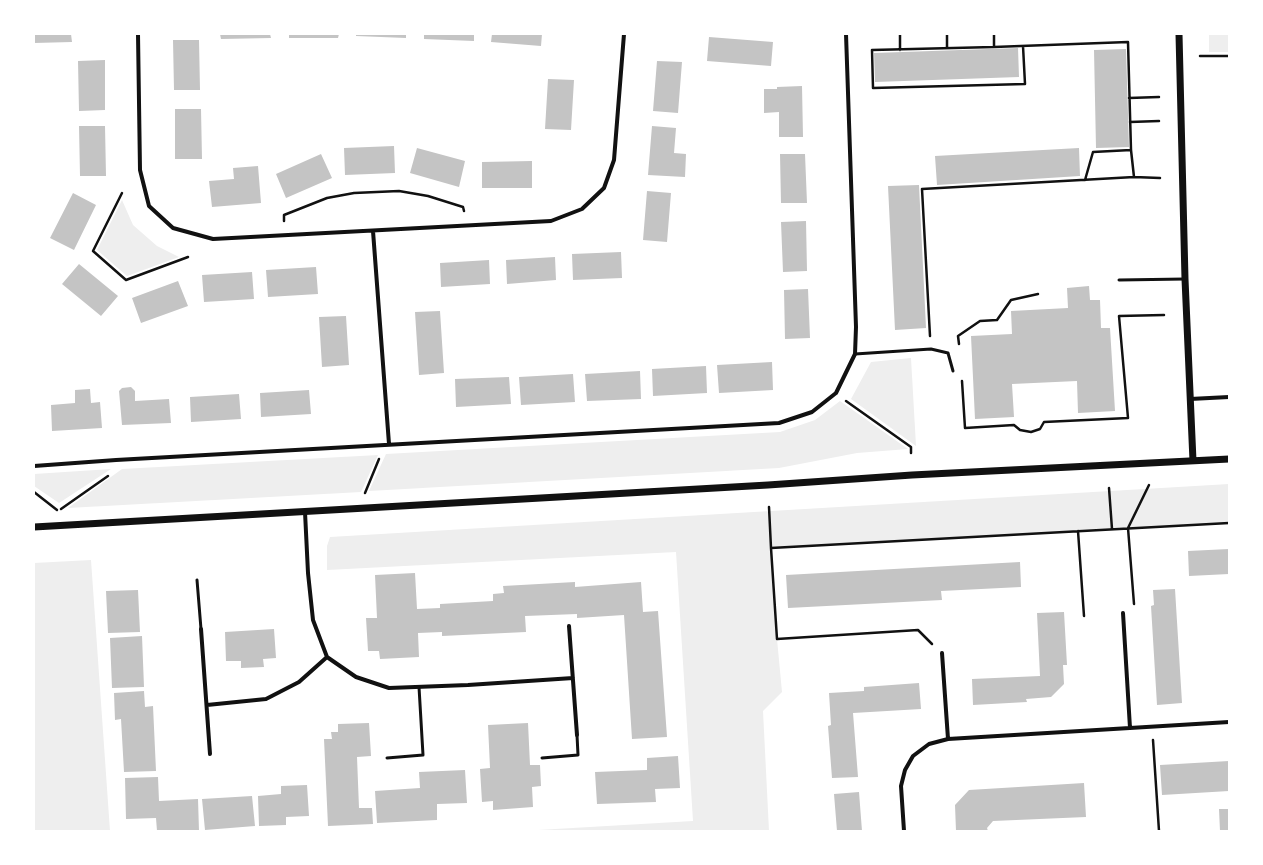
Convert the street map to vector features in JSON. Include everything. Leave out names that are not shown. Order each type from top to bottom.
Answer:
[{"type":"street","points":[[138,34],[140,170],[150,206],[173,228],[214,239],[469,226],[551,220],[582,209],[604,188],[614,160],[624,34]]},
{"type":"street","points":[[34,466],[124,459],[779,423],[812,412],[836,393],[855,354],[856,327],[846,34]]},
{"type":"street","points":[[1179,34],[1185,279],[1193,461]]},
{"type":"street","points":[[373,231],[389,444]]},
{"type":"street","points":[[1190,399],[1229,397]]},
{"type":"street","points":[[36,526],[305,512],[761,485],[912,474],[1229,459]]},
{"type":"street","points":[[305,512],[308,573],[313,620],[327,657],[356,677],[389,688],[573,678]]},
{"type":"street","points":[[1123,613],[1130,728]]},
{"type":"street","points":[[569,626],[577,735]]},
{"type":"street","points":[[201,629],[210,754]]},
{"type":"street","points":[[942,653],[948,739]]},
{"type":"street","points":[[207,705],[266,699],[299,682],[327,657]]},
{"type":"street","points":[[904,831],[901,786],[905,770],[913,756],[929,744],[948,739],[1229,722]]},
{"type":"lane","points":[[1119,280],[1185,279]]},
{"type":"lane","points":[[855,354],[931,349],[948,353],[953,371]]},
{"type":"lane","points":[[197,580],[201,629]]},
{"type":"lane","points":[[387,758],[423,755],[419,687]]},
{"type":"lane","points":[[542,758],[578,755],[577,735]]},
{"type":"path","points":[[900,34],[900,50]]},
{"type":"path","points":[[947,34],[947,48]]},
{"type":"path","points":[[994,34],[994,47]]},
{"type":"path","points":[[1023,46],[1025,84],[873,88],[872,50],[1128,42],[1131,150],[1134,177]]},
{"type":"path","points":[[1200,56],[1229,56]]},
{"type":"path","points":[[1129,98],[1159,98]]},
{"type":"path","points":[[1130,122],[1159,122]]},
{"type":"path","points":[[1085,180],[1093,152],[1131,150]]},
{"type":"path","points":[[931,349],[922,189],[1134,177],[1160,178]]},
{"type":"path","points":[[285,236],[284,214],[327,198],[354,192],[399,191],[428,196],[463,207],[469,226]]},
{"type":"path","points":[[122,193],[93,251],[126,280],[188,257]]},
{"type":"path","points":[[959,349],[958,336],[980,321],[997,320],[1011,300],[1038,294]]},
{"type":"path","points":[[961,377],[965,428],[1014,425],[1020,430],[1031,432],[1040,429],[1044,422],[1128,418],[1119,316],[1164,315]]},
{"type":"path","points":[[846,401],[911,447],[911,453]]},
{"type":"path","points":[[364,494],[382,455],[389,444]]},
{"type":"path","points":[[34,492],[58,511],[110,474]]},
{"type":"path","points":[[1134,604],[1128,528],[1149,485]]},
{"type":"path","points":[[1109,488],[1112,529]]},
{"type":"path","points":[[769,507],[777,639],[918,630],[942,653]]},
{"type":"path","points":[[771,548],[1229,523]]},
{"type":"path","points":[[1078,531],[1084,616]]},
{"type":"path","points":[[1153,739],[1159,831]]},
{"type":"shaded area","points":[[1209,34],[1229,34],[1229,52],[1209,52]]},
{"type":"shaded area","points":[[122,200],[133,225],[157,246],[179,257],[127,276],[97,250]]},
{"type":"shaded area","points":[[911,358],[916,446],[851,399],[871,362]]},
{"type":"shaded area","points":[[840,401],[908,449],[857,453],[779,468],[369,491],[386,454],[780,432],[815,420]]},
{"type":"shaded area","points":[[378,455],[361,492],[68,508],[122,469]]},
{"type":"shaded area","points":[[111,469],[59,503],[34,486],[34,474]]},
{"type":"shaded area","points":[[1229,484],[1229,523],[771,548],[782,692],[763,711],[769,831],[521,831],[693,821],[676,552],[327,570],[327,546],[330,537]]},
{"type":"shaded area","points":[[91,560],[110,831],[34,831],[34,563]]},
{"type":"building","points":[[34,34],[71,34],[72,42],[34,43]]},
{"type":"building","points":[[220,34],[270,34],[271,38],[221,39]]},
{"type":"building","points":[[289,34],[339,34],[338,38],[289,38]]},
{"type":"building","points":[[356,34],[406,34],[406,38],[356,36]]},
{"type":"building","points":[[424,34],[474,34],[474,41],[424,39]]},
{"type":"building","points":[[492,34],[542,34],[541,46],[491,42]]},
{"type":"building","points":[[709,37],[773,42],[771,66],[707,61]]},
{"type":"building","points":[[173,40],[199,40],[200,90],[174,90]]},
{"type":"building","points":[[1018,48],[1019,77],[875,82],[874,53]]},
{"type":"building","points":[[1126,49],[1129,147],[1096,148],[1094,50]]},
{"type":"building","points":[[105,60],[105,110],[79,111],[78,61]]},
{"type":"building","points":[[657,61],[682,62],[678,113],[653,111]]},
{"type":"building","points":[[548,79],[574,80],[571,130],[545,129]]},
{"type":"building","points":[[802,86],[803,137],[779,137],[779,112],[764,113],[764,89]]},
{"type":"building","points":[[175,109],[201,109],[202,159],[175,159]]},
{"type":"building","points":[[79,126],[105,126],[106,176],[80,176]]},
{"type":"building","points":[[652,126],[676,128],[674,153],[686,154],[685,177],[648,175]]},
{"type":"building","points":[[394,146],[395,173],[345,175],[344,148]]},
{"type":"building","points":[[417,148],[465,161],[459,187],[410,173]]},
{"type":"building","points":[[1079,148],[1080,176],[937,185],[935,156]]},
{"type":"building","points":[[321,154],[332,178],[286,198],[276,174]]},
{"type":"building","points":[[780,154],[805,154],[807,203],[781,203]]},
{"type":"building","points":[[532,161],[532,188],[482,188],[482,162]]},
{"type":"building","points":[[258,166],[261,203],[212,207],[209,181],[234,179],[233,168]]},
{"type":"building","points":[[919,185],[926,328],[895,330],[888,186]]},
{"type":"building","points":[[647,191],[671,193],[667,242],[643,240]]},
{"type":"building","points":[[73,193],[96,205],[74,250],[50,238]]},
{"type":"building","points":[[806,221],[807,271],[783,272],[781,222]]},
{"type":"building","points":[[621,252],[622,278],[573,280],[572,254]]},
{"type":"building","points":[[555,257],[556,280],[507,284],[506,260]]},
{"type":"building","points":[[489,260],[490,284],[441,287],[440,263]]},
{"type":"building","points":[[79,264],[118,296],[101,316],[62,284]]},
{"type":"building","points":[[316,267],[318,294],[268,297],[266,270]]},
{"type":"building","points":[[252,272],[254,299],[204,302],[202,275]]},
{"type":"building","points":[[178,281],[188,306],[141,323],[132,298]]},
{"type":"building","points":[[1089,286],[1090,300],[1100,300],[1101,328],[1110,328],[1115,411],[1078,413],[1077,381],[1012,384],[1014,417],[975,419],[971,336],[1012,334],[1011,311],[1068,308],[1067,288]]},
{"type":"building","points":[[808,289],[810,338],[785,339],[784,290]]},
{"type":"building","points":[[440,311],[444,373],[419,375],[415,312]]},
{"type":"building","points":[[346,316],[349,365],[322,367],[319,317]]},
{"type":"building","points":[[772,362],[773,390],[719,393],[717,365]]},
{"type":"building","points":[[706,366],[707,393],[653,396],[652,369]]},
{"type":"building","points":[[640,371],[641,399],[587,401],[585,374]]},
{"type":"building","points":[[573,374],[575,402],[521,405],[519,377]]},
{"type":"building","points":[[509,377],[511,404],[456,407],[455,379]]},
{"type":"building","points":[[131,387],[135,391],[135,401],[169,399],[171,423],[122,425],[119,391],[122,388]]},
{"type":"building","points":[[90,389],[91,403],[100,402],[102,428],[52,431],[51,405],[75,403],[75,390]]},
{"type":"building","points":[[309,390],[311,414],[261,417],[260,393]]},
{"type":"building","points":[[239,394],[241,419],[191,422],[190,397]]},
{"type":"building","points":[[1229,549],[1229,574],[1189,576],[1188,551]]},
{"type":"building","points":[[1020,562],[1021,587],[941,591],[942,600],[788,608],[786,575]]},
{"type":"building","points":[[415,573],[417,609],[440,608],[440,604],[493,601],[493,594],[504,593],[503,586],[575,582],[575,587],[641,582],[643,612],[658,611],[667,737],[632,739],[624,615],[577,618],[577,614],[525,616],[526,632],[442,636],[442,632],[418,633],[419,657],[380,659],[379,651],[368,651],[366,618],[377,618],[375,575]]},
{"type":"building","points":[[1175,589],[1182,703],[1157,705],[1151,606],[1154,605],[1153,590]]},
{"type":"building","points":[[138,590],[140,632],[108,633],[106,591]]},
{"type":"building","points":[[1064,612],[1067,665],[1063,665],[1064,684],[1051,697],[1026,699],[1027,702],[973,705],[972,679],[1040,676],[1037,613]]},
{"type":"building","points":[[274,629],[276,658],[263,659],[264,667],[241,668],[241,661],[226,661],[225,632]]},
{"type":"building","points":[[142,636],[144,687],[112,688],[110,638]]},
{"type":"building","points":[[919,683],[921,709],[853,713],[858,777],[832,778],[828,726],[831,725],[829,693],[864,691],[864,687]]},
{"type":"building","points":[[144,691],[145,707],[153,706],[156,771],[124,772],[121,719],[115,720],[114,693]]},
{"type":"building","points":[[369,723],[371,756],[357,757],[359,808],[372,808],[373,824],[328,826],[324,739],[332,739],[331,732],[338,732],[338,724]]},
{"type":"building","points":[[528,723],[530,765],[540,765],[541,786],[532,787],[533,807],[493,810],[493,801],[482,802],[480,769],[490,768],[488,725]]},
{"type":"building","points":[[678,756],[680,788],[655,789],[656,802],[597,804],[595,772],[647,770],[647,758]]},
{"type":"building","points":[[1229,761],[1229,791],[1162,795],[1160,765]]},
{"type":"building","points":[[465,770],[467,803],[437,804],[437,820],[377,823],[375,791],[420,788],[419,772]]},
{"type":"building","points":[[158,777],[159,801],[198,799],[199,831],[157,831],[156,818],[126,819],[125,778]]},
{"type":"building","points":[[1084,783],[1086,817],[993,821],[987,828],[988,831],[956,831],[955,805],[969,790]]},
{"type":"building","points":[[307,785],[309,816],[286,817],[286,825],[259,826],[258,796],[281,794],[281,786]]},
{"type":"building","points":[[859,792],[862,831],[837,831],[834,794]]},
{"type":"building","points":[[252,796],[255,826],[205,830],[202,799]]},
{"type":"building","points":[[1219,809],[1229,809],[1229,831],[1220,831]]}]
